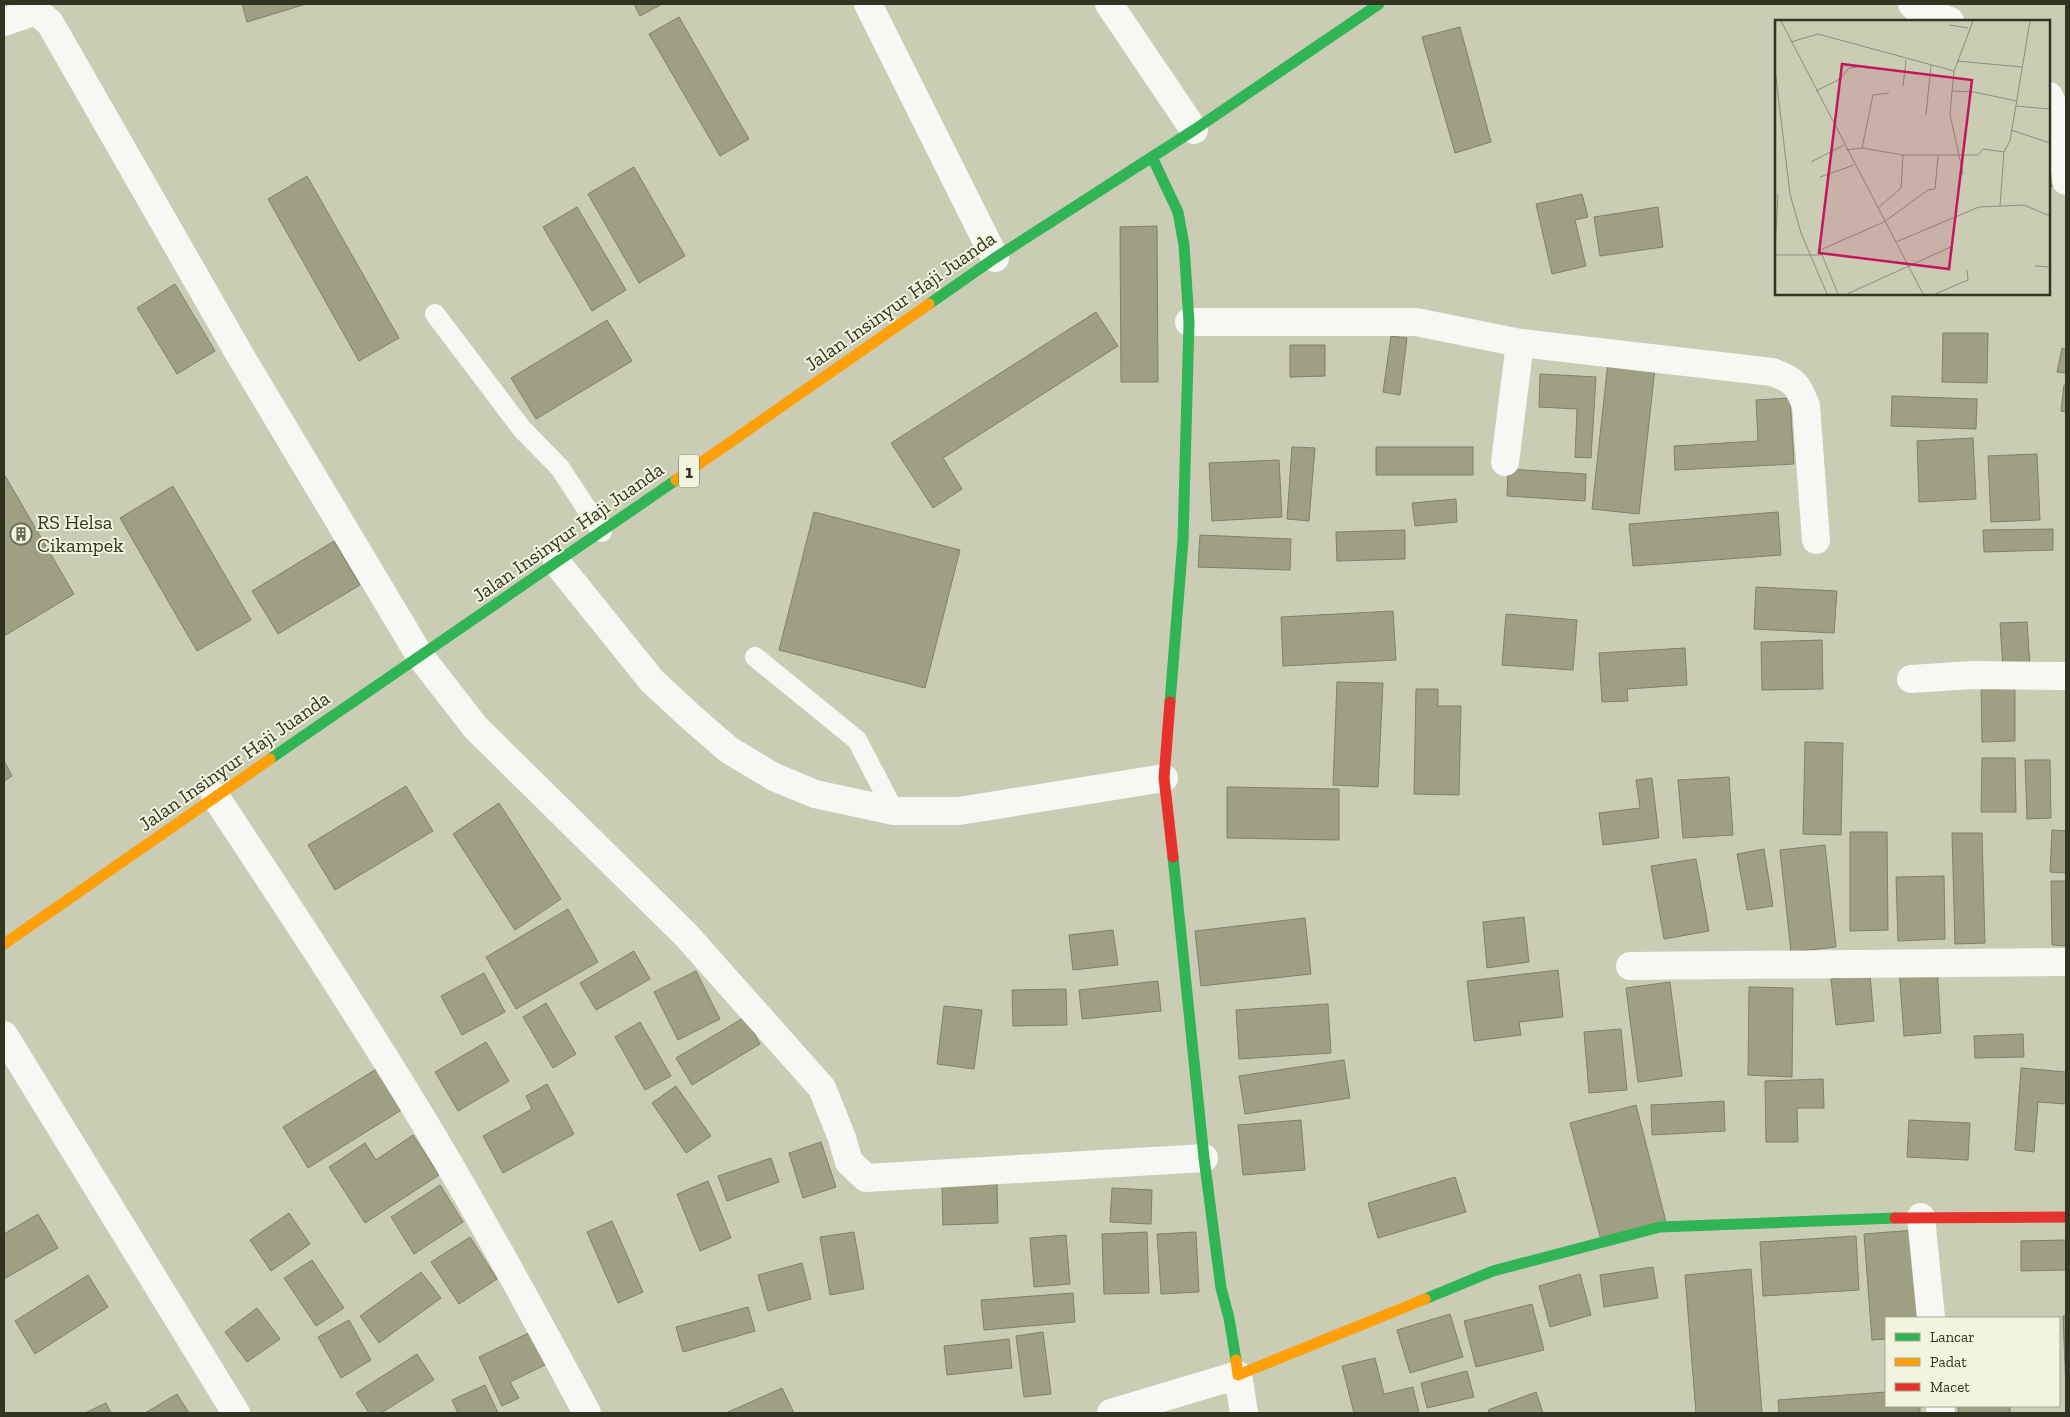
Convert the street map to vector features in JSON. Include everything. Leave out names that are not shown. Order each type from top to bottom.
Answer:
[{"type":"main road","name":"Jalan Insinyur Haji Juanda","points":[[4,944],[215,796],[602,532],[995,258],[1194,130],[1379,4]]},
{"type":"main road","points":[[1152,156],[1178,212],[1184,245],[1189,322],[1183,540],[1164,778],[1185,961],[1204,1158],[1221,1288],[1229,1318],[1238,1375],[1494,1271],[1660,1227],[1922,1217],[2066,1217]]},
{"type":"street","points":[[868,4],[995,258]]},
{"type":"street","points":[[1109,4],[1194,130]]},
{"type":"street","points":[[1912,4],[1916,8],[1947,20]]},
{"type":"street","points":[[4,22],[36,11],[50,23],[240,355],[420,656],[476,728],[686,935],[817,1082],[822,1088],[842,1138],[848,1162],[866,1178],[1204,1158]]},
{"type":"street","points":[[2050,98],[2061,137],[2066,181]]},
{"type":"street","points":[[1189,322],[1416,322],[1520,343],[1772,372],[1787,377],[1798,386],[1806,406],[1816,540]]},
{"type":"street","points":[[1505,462],[1520,343]]},
{"type":"street","points":[[557,563],[652,681],[729,750],[774,778],[815,794],[894,811],[958,811],[1164,778]]},
{"type":"street","points":[[1911,679],[1973,675],[2066,676]]},
{"type":"street","points":[[215,796],[416,1108],[528,1304],[587,1413]]},
{"type":"street","points":[[1630,966],[2066,962]]},
{"type":"street","points":[[4,1035],[236,1413]]},
{"type":"street","points":[[1922,1217],[1931,1317]]},
{"type":"street","points":[[1111,1413],[1238,1375],[1244,1413]]},
{"type":"lane","points":[[435,314],[522,429],[560,468],[602,532]]},
{"type":"lane","points":[[754,657],[857,740],[894,811]]},
{"type":"building","points":[[242,4],[306,4],[247,22]]},
{"type":"building","points":[[634,4],[662,4],[640,16]]},
{"type":"building","points":[[679,17],[749,139],[720,156],[649,34]]},
{"type":"building","points":[[1460,27],[1491,142],[1455,153],[1422,37]]},
{"type":"building","points":[[2050,153],[2064,179],[2050,187]]},
{"type":"building","points":[[634,167],[685,256],[639,283],[588,194]]},
{"type":"building","points":[[307,176],[399,338],[359,361],[268,199]]},
{"type":"building","points":[[1582,194],[1588,217],[1575,220],[1586,266],[1552,274],[1536,204]]},
{"type":"building","points":[[577,207],[626,290],[592,311],[543,227]]},
{"type":"building","points":[[1658,207],[1663,247],[1600,256],[1594,217]]},
{"type":"building","points":[[1157,226],[1158,382],[1121,382],[1120,227]]},
{"type":"building","points":[[175,284],[215,351],[177,374],[137,308]]},
{"type":"building","points":[[1096,312],[1118,346],[943,458],[962,489],[933,508],[891,443]]},
{"type":"building","points":[[607,320],[632,361],[536,419],[511,378]]},
{"type":"building","points":[[1943,333],[1988,333],[1987,383],[1942,382]]},
{"type":"building","points":[[1391,336],[1407,338],[1400,395],[1383,392]]},
{"type":"building","points":[[1290,345],[1325,345],[1325,376],[1290,377]]},
{"type":"building","points":[[2062,348],[2066,349],[2066,373],[2057,372]]},
{"type":"building","points":[[1608,362],[1655,368],[1639,514],[1592,509]]},
{"type":"building","points":[[1540,374],[1596,377],[1591,458],[1575,457],[1577,409],[1539,407]]},
{"type":"building","points":[[2064,385],[2066,386],[2066,412],[2061,411]]},
{"type":"building","points":[[1892,396],[1977,399],[1976,429],[1891,426]]},
{"type":"building","points":[[1790,398],[1794,464],[1675,470],[1674,446],[1758,441],[1756,400]]},
{"type":"building","points":[[1973,438],[1976,499],[1919,502],[1917,441]]},
{"type":"building","points":[[1292,447],[1315,448],[1309,521],[1287,519]]},
{"type":"building","points":[[1376,447],[1473,447],[1473,475],[1376,475]]},
{"type":"building","points":[[2037,454],[2040,520],[1991,522],[1988,456]]},
{"type":"building","points":[[1279,460],[1282,517],[1212,521],[1209,463]]},
{"type":"building","points":[[1508,469],[1586,474],[1585,501],[1507,496]]},
{"type":"building","name":"RS Helsa Cikampek","points":[[4,474],[74,594],[4,636]]},
{"type":"building","points":[[173,486],[251,620],[197,651],[120,518]]},
{"type":"building","points":[[1456,499],[1457,522],[1415,526],[1412,503]]},
{"type":"building","points":[[814,512],[960,550],[925,688],[779,650]]},
{"type":"building","points":[[1778,512],[1781,555],[1633,566],[1629,524]]},
{"type":"building","points":[[2053,529],[2053,550],[1984,552],[1983,530]]},
{"type":"building","points":[[1405,530],[1405,559],[1337,561],[1336,532]]},
{"type":"building","points":[[1200,535],[1291,539],[1290,570],[1198,567]]},
{"type":"building","points":[[334,541],[360,585],[278,634],[252,591]]},
{"type":"building","points":[[1756,587],[1837,591],[1834,633],[1754,629]]},
{"type":"building","points":[[1393,611],[1396,660],[1283,666],[1281,617]]},
{"type":"building","points":[[1506,614],[1577,620],[1573,670],[1502,665]]},
{"type":"building","points":[[2027,622],[2030,666],[2003,669],[2000,623]]},
{"type":"building","points":[[1822,640],[1823,689],[1762,690],[1761,642]]},
{"type":"building","points":[[1685,648],[1687,685],[1627,689],[1628,701],[1602,702],[1599,653]]},
{"type":"building","points":[[2015,680],[2015,741],[1982,742],[1981,681]]},
{"type":"building","points":[[1337,682],[1383,683],[1378,787],[1333,785]]},
{"type":"building","points":[[1416,689],[1438,689],[1438,706],[1461,706],[1459,795],[1414,794]]},
{"type":"building","points":[[1805,742],[1843,743],[1841,835],[1803,834]]},
{"type":"building","points":[[1982,758],[2015,758],[2016,812],[1981,812]]},
{"type":"building","points":[[2025,760],[2050,760],[2051,818],[2027,819]]},
{"type":"building","points":[[4,761],[12,776],[4,781]]},
{"type":"building","points":[[1729,777],[1733,835],[1683,838],[1678,780]]},
{"type":"building","points":[[1652,778],[1659,838],[1603,845],[1599,813],[1640,808],[1636,780]]},
{"type":"building","points":[[406,786],[433,831],[335,890],[308,845]]},
{"type":"building","points":[[1227,787],[1339,789],[1339,840],[1227,838]]},
{"type":"building","points":[[499,803],[561,899],[515,930],[453,834]]},
{"type":"building","points":[[2052,830],[2066,831],[2066,873],[2050,872]]},
{"type":"building","points":[[1850,832],[1887,832],[1888,930],[1850,931]]},
{"type":"building","points":[[1952,833],[1982,833],[1985,943],[1955,944]]},
{"type":"building","points":[[1825,845],[1836,947],[1791,952],[1780,850]]},
{"type":"building","points":[[1764,849],[1773,906],[1747,910],[1737,854]]},
{"type":"building","points":[[1696,859],[1709,931],[1664,939],[1651,866]]},
{"type":"building","points":[[1944,876],[1945,939],[1898,941],[1896,877]]},
{"type":"building","points":[[2051,881],[2066,881],[2066,946],[2052,945]]},
{"type":"building","points":[[568,909],[598,962],[516,1009],[486,957]]},
{"type":"building","points":[[1524,917],[1529,962],[1487,968],[1483,922]]},
{"type":"building","points":[[1305,918],[1311,974],[1201,986],[1195,931]]},
{"type":"building","points":[[1113,930],[1118,965],[1073,970],[1069,935]]},
{"type":"building","points":[[634,951],[650,979],[596,1010],[580,983]]},
{"type":"building","points":[[1937,966],[1941,1033],[1904,1036],[1899,968]]},
{"type":"building","points":[[1558,970],[1563,1017],[1519,1022],[1521,1035],[1474,1041],[1467,981]]},
{"type":"building","points":[[696,971],[720,1019],[678,1040],[654,992]]},
{"type":"building","points":[[484,973],[505,1012],[462,1035],[441,996]]},
{"type":"building","points":[[1870,974],[1874,1021],[1836,1025],[1831,979]]},
{"type":"building","points":[[1158,981],[1161,1011],[1082,1019],[1079,990]]},
{"type":"building","points":[[1670,982],[1682,1076],[1638,1082],[1626,988]]},
{"type":"building","points":[[1749,987],[1793,988],[1792,1077],[1748,1075]]},
{"type":"building","points":[[1066,989],[1067,1025],[1013,1026],[1012,990]]},
{"type":"building","points":[[546,1003],[576,1054],[553,1068],[523,1017]]},
{"type":"building","points":[[1328,1004],[1331,1053],[1239,1059],[1236,1010]]},
{"type":"building","points":[[944,1006],[982,1010],[974,1069],[937,1064]]},
{"type":"building","points":[[745,1017],[760,1044],[692,1085],[676,1058]]},
{"type":"building","points":[[640,1022],[671,1076],[645,1090],[615,1037]]},
{"type":"building","points":[[1621,1029],[1627,1090],[1589,1093],[1584,1032]]},
{"type":"building","points":[[2023,1034],[2024,1057],[1975,1058],[1974,1036]]},
{"type":"building","points":[[486,1042],[509,1081],[458,1111],[435,1072]]},
{"type":"building","points":[[1344,1060],[1350,1098],[1245,1114],[1239,1076]]},
{"type":"building","points":[[378,1068],[403,1109],[308,1168],[283,1127]]},
{"type":"building","points":[[2021,1068],[2066,1072],[2066,1104],[2038,1102],[2034,1152],[2015,1150]]},
{"type":"building","points":[[1823,1079],[1824,1108],[1797,1108],[1798,1142],[1766,1142],[1765,1081]]},
{"type":"building","points":[[547,1084],[574,1134],[503,1173],[483,1136],[532,1109],[526,1096]]},
{"type":"building","points":[[676,1086],[711,1136],[686,1153],[652,1103]]},
{"type":"building","points":[[1724,1101],[1725,1131],[1652,1135],[1651,1105]]},
{"type":"building","points":[[1636,1105],[1666,1222],[1601,1240],[1570,1123]]},
{"type":"building","points":[[1301,1120],[1305,1170],[1243,1175],[1238,1125]]},
{"type":"building","points":[[1909,1120],[1970,1123],[1968,1160],[1907,1157]]},
{"type":"building","points":[[413,1135],[439,1175],[365,1223],[329,1167],[365,1143],[376,1160]]},
{"type":"building","points":[[821,1142],[836,1187],[803,1198],[789,1153]]},
{"type":"building","points":[[771,1158],[779,1182],[727,1201],[718,1176]]},
{"type":"building","points":[[1455,1177],[1466,1212],[1378,1238],[1368,1203]]},
{"type":"building","points":[[708,1181],[731,1238],[700,1251],[677,1194]]},
{"type":"building","points":[[997,1184],[998,1223],[943,1225],[942,1186]]},
{"type":"building","points":[[440,1185],[463,1222],[414,1254],[391,1217]]},
{"type":"building","points":[[1112,1188],[1152,1190],[1151,1224],[1110,1222]]},
{"type":"building","points":[[289,1213],[310,1244],[271,1271],[250,1240]]},
{"type":"building","points":[[38,1214],[58,1248],[4,1279],[4,1234]]},
{"type":"building","points":[[612,1221],[643,1292],[618,1303],[587,1232]]},
{"type":"building","points":[[1915,1230],[1922,1317],[1885,1317],[1885,1339],[1872,1340],[1864,1234]]},
{"type":"building","points":[[854,1232],[864,1289],[830,1295],[820,1237]]},
{"type":"building","points":[[1147,1232],[1149,1293],[1104,1294],[1102,1234]]},
{"type":"building","points":[[1196,1232],[1199,1292],[1161,1294],[1157,1234]]},
{"type":"building","points":[[1066,1235],[1070,1284],[1034,1287],[1030,1238]]},
{"type":"building","points":[[1856,1236],[1859,1290],[1763,1296],[1760,1242]]},
{"type":"building","points":[[470,1237],[497,1279],[459,1304],[431,1262]]},
{"type":"building","points":[[2066,1240],[2066,1270],[2021,1271],[2021,1241]]},
{"type":"building","points":[[312,1260],[344,1308],[316,1326],[284,1278]]},
{"type":"building","points":[[802,1263],[811,1299],[768,1311],[758,1275]]},
{"type":"building","points":[[1653,1267],[1658,1298],[1604,1307],[1600,1275]]},
{"type":"building","points":[[1751,1269],[1762,1413],[1696,1413],[1685,1275]]},
{"type":"building","points":[[421,1272],[441,1298],[379,1343],[360,1316]]},
{"type":"building","points":[[1580,1274],[1591,1315],[1550,1327],[1539,1286]]},
{"type":"building","points":[[88,1275],[108,1307],[35,1354],[15,1321]]},
{"type":"building","points":[[1073,1293],[1075,1322],[984,1330],[981,1300]]},
{"type":"building","points":[[1532,1304],[1544,1350],[1476,1367],[1464,1321]]},
{"type":"building","points":[[748,1307],[755,1331],[683,1352],[676,1327]]},
{"type":"building","points":[[257,1308],[280,1339],[247,1362],[225,1332]]},
{"type":"building","points":[[1450,1314],[1463,1357],[1410,1373],[1397,1330]]},
{"type":"building","points":[[2063,1316],[2066,1316],[2066,1391]]},
{"type":"building","points":[[349,1320],[371,1360],[341,1378],[318,1337]]},
{"type":"building","points":[[537,1329],[553,1361],[510,1382],[519,1398],[502,1406],[479,1357]]},
{"type":"building","points":[[1043,1332],[1051,1394],[1024,1397],[1016,1336]]},
{"type":"building","points":[[1009,1339],[1012,1368],[947,1375],[944,1346]]},
{"type":"building","points":[[417,1354],[434,1380],[381,1413],[369,1413],[356,1393]]},
{"type":"building","points":[[1375,1358],[1384,1394],[1413,1387],[1419,1413],[1354,1413],[1342,1366]]},
{"type":"building","points":[[1467,1371],[1474,1397],[1427,1408],[1421,1383]]},
{"type":"building","points":[[485,1385],[498,1413],[458,1413],[452,1400]]},
{"type":"building","points":[[782,1388],[794,1413],[726,1413]]},
{"type":"building","points":[[1536,1392],[1543,1413],[1489,1413],[1488,1410]]},
{"type":"building","points":[[1885,1392],[1885,1407],[1920,1407],[1920,1413],[1779,1413],[1778,1400]]},
{"type":"building","points":[[177,1394],[189,1413],[145,1413]]},
{"type":"building","points":[[106,1403],[111,1413],[85,1413]]},
{"type":"building","points":[[1958,1407],[2010,1407],[2010,1413],[1958,1413]]},
{"type":"traffic: fast","points":[[929,304],[995,258],[1194,130],[1379,4]]},
{"type":"traffic: fast","points":[[1152,157],[1178,212],[1184,245],[1189,322],[1183,540],[1170,702]]},
{"type":"traffic: fast","points":[[270,759],[676,480]]},
{"type":"traffic: fast","points":[[1173,857],[1204,1158],[1221,1288],[1229,1318],[1236,1360]]},
{"type":"traffic: fast","points":[[1425,1299],[1493,1271],[1660,1227],[1895,1218]]},
{"type":"traffic: slow","points":[[676,480],[929,304]]},
{"type":"traffic: slow","points":[[4,944],[270,759]]},
{"type":"traffic: slow","points":[[1236,1360],[1238,1375],[1425,1299]]},
{"type":"traffic: jam","points":[[1170,702],[1164,778],[1173,857]]},
{"type":"traffic: jam","points":[[1895,1218],[2066,1217]]},
{"type":"place","name":"RS Helsa Cikampek","points":[[21,534]]}]
